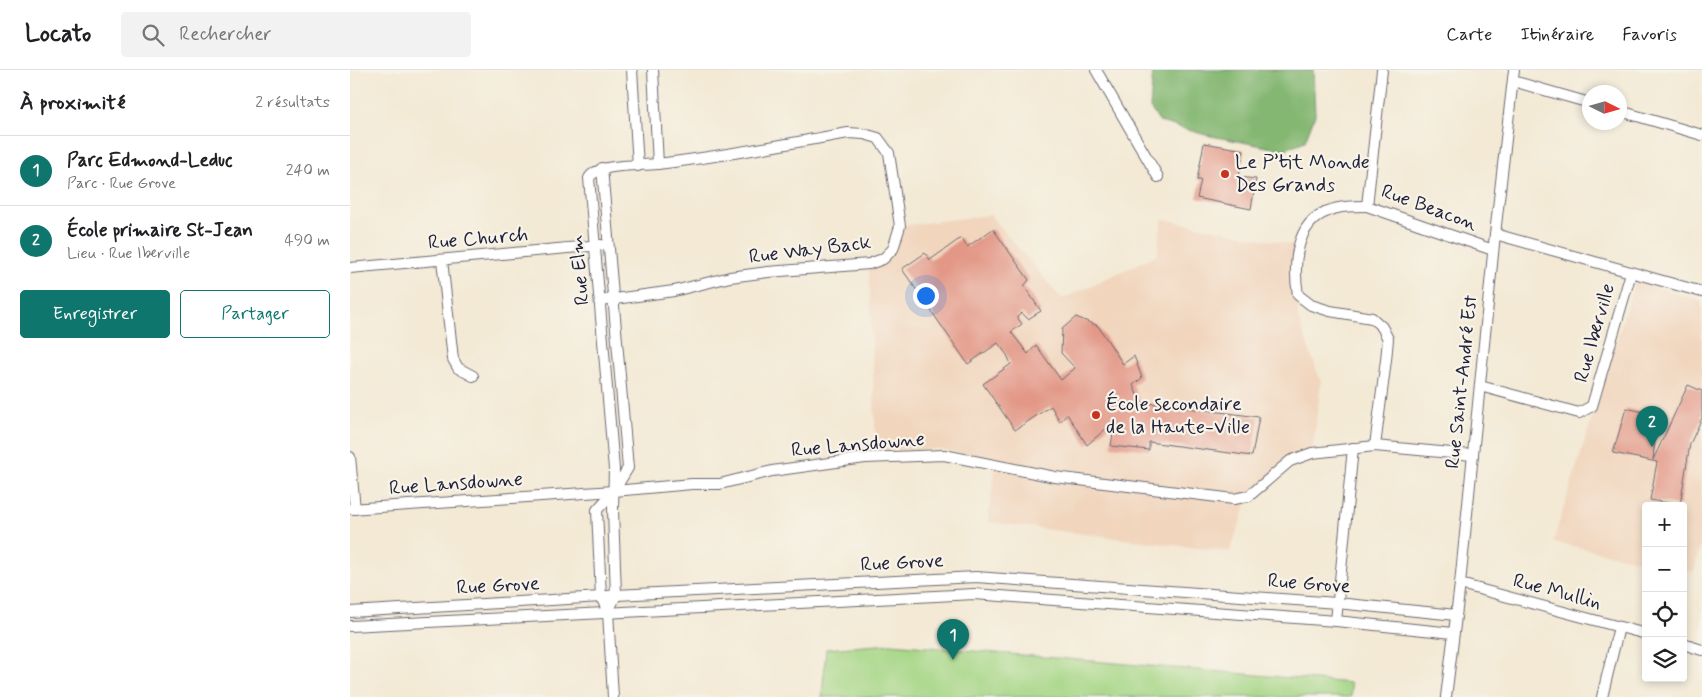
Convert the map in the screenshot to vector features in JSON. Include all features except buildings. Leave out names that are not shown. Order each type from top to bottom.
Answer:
[{"type":"street","points":[[632,70],[638,166]]},
{"type":"street","points":[[602,168],[658,164],[653,70]]},
{"type":"street","points":[[1096,70],[1158,177]]},
{"type":"street","name":"Rue Beacon","points":[[1382,70],[1367,206],[1493,250]]},
{"type":"street","name":"Rue Saint-André Est","points":[[1446,697],[1460,584],[1493,250],[1514,70]]},
{"type":"street","points":[[1512,81],[1582,101]]},
{"type":"street","points":[[635,111],[654,109]]},
{"type":"street","points":[[1627,113],[1702,135]]},
{"type":"street","name":"Rue Way Back","points":[[600,301],[674,291],[730,277],[869,264],[883,259],[893,249],[900,226],[889,153],[878,138],[848,133],[658,164]]},
{"type":"street","name":"Rue Elm","points":[[608,612],[616,595],[613,510],[614,491],[614,469],[589,178],[592,173],[602,168],[628,468],[614,491],[597,510],[601,597],[608,612],[613,697]]},
{"type":"street","points":[[1367,206],[1328,211],[1308,224],[1299,246],[1295,278],[1298,295],[1311,305],[1330,311],[1372,318],[1382,327],[1388,339],[1375,446]]},
{"type":"street","points":[[1495,234],[1702,292]]},
{"type":"street","name":"Rue Church","points":[[350,268],[609,245]]},
{"type":"street","points":[[442,260],[453,359],[458,368],[473,376]]},
{"type":"street","name":"Rue Iberville","points":[[1480,386],[1579,413],[1592,406],[1631,273]]},
{"type":"street","points":[[607,375],[620,373]]},
{"type":"street","name":"Rue Lansdowne","points":[[352,509],[692,484],[720,484],[772,471],[865,458],[944,455],[1055,477],[1234,499],[1249,496],[1290,461],[1312,453],[1375,446],[1472,455]]},
{"type":"street","points":[[1336,622],[1354,448]]},
{"type":"street","points":[[350,457],[352,509]]},
{"type":"street","name":"Rue Grove","points":[[350,612],[616,595],[976,577],[1337,603],[1456,615]]},
{"type":"street","name":"Rue Mullin","points":[[1460,584],[1642,633]]},
{"type":"street","name":"Rue Grove","points":[[350,626],[974,594],[1453,633]]},
{"type":"street","points":[[1602,697],[1619,627]]},
{"type":"street","points":[[1687,645],[1702,650]]},
{"type":"shaded area","name":"École secondaire de la Haute-Ville","points":[[990,215],[1062,299],[1157,255],[1162,219],[1299,246],[1298,318],[1321,382],[1312,453],[1290,461],[1249,496],[1230,552],[988,522],[996,460],[939,449],[876,450],[869,264],[883,259],[900,226]]},
{"type":"shaded area","points":[[1635,281],[1702,301],[1702,539],[1694,572],[1687,571],[1687,502],[1642,502],[1642,561],[1553,542]]},
{"type":"green space","points":[[1153,70],[1313,70],[1315,115],[1305,141],[1283,150],[1206,135],[1160,122],[1150,108]]},
{"type":"green space","points":[[891,644],[1351,683],[1351,697],[822,697],[826,649]]},
{"type":"place","name":"Le P’tit Monde Des Grands","points":[[1225,174]]},
{"type":"place","name":"École secondaire de la Haute-Ville","points":[[1096,415]]},
{"type":"place","name":"École primaire St-Jean","points":[[1652,447]]},
{"type":"place","name":"Parc Edmond-Leduc","points":[[953,660]]}]
